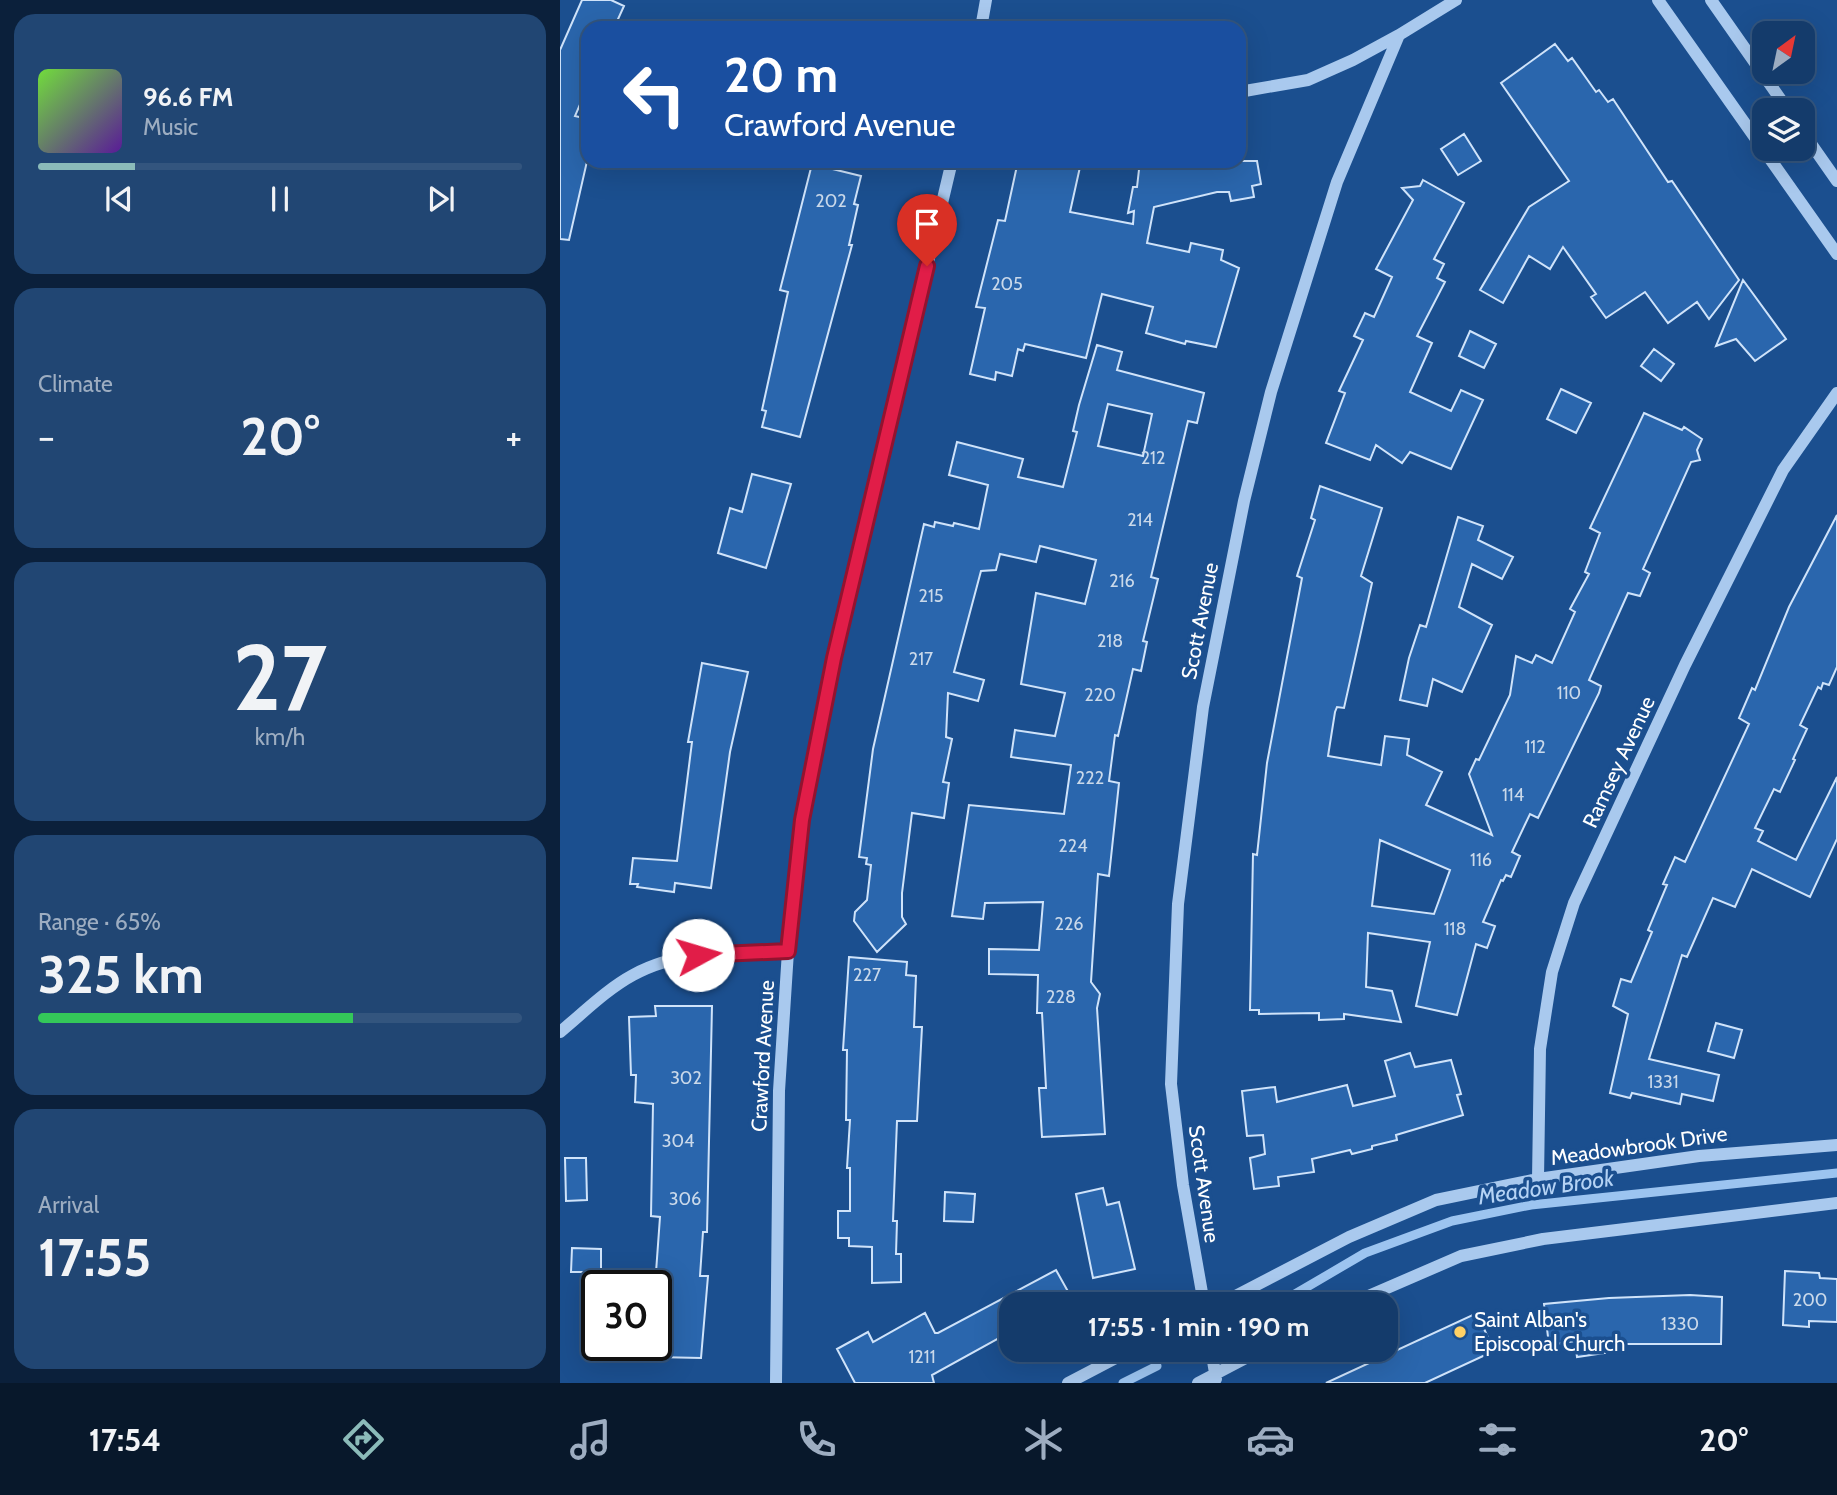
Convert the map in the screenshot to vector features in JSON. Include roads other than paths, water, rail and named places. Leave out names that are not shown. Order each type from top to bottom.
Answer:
[{"type":"street","points":[[982,21],[986,0]]},
{"type":"street","points":[[1246,91],[1308,80],[1353,60],[1456,0]]},
{"type":"street","points":[[1658,0],[1837,254]]},
{"type":"street","points":[[1711,0],[1780,98]]},
{"type":"street","name":"Scott Avenue","points":[[1202,1292],[1183,1185],[1171,1084],[1178,904],[1203,707],[1244,501],[1271,393],[1337,182],[1399,34]]},
{"type":"street","points":[[1815,150],[1837,181]]},
{"type":"street","name":"Crawford Avenue","points":[[776,1383],[779,1091],[788,951],[802,820],[834,658],[950,168]]},
{"type":"street","name":"Ramsey Avenue","points":[[1538,1179],[1540,1049],[1552,972],[1574,903],[1685,665],[1783,470],[1837,393]]},
{"type":"street","points":[[560,1031],[631,976],[660,962],[717,952],[788,951]]},
{"type":"street","name":"Meadowbrook Drive","points":[[1243,1292],[1349,1237],[1436,1200],[1538,1179],[1699,1156],[1837,1144]]},
{"type":"street","points":[[1377,1292],[1475,1253],[1543,1239],[1837,1203]]},
{"type":"street","points":[[1068,1383],[1108,1362]]},
{"type":"street","points":[[1198,1383],[1215,1379],[1242,1362]]},
{"type":"waterway","name":"Meadow Brook","points":[[1298,1292],[1365,1253],[1452,1221],[1531,1205],[1837,1173]]},
{"type":"waterway","name":"Meadow Brook","points":[[1123,1383],[1157,1366]]},
{"type":"place","name":"Saint Alban's Episcopal Church","points":[[1460,1332]]}]
